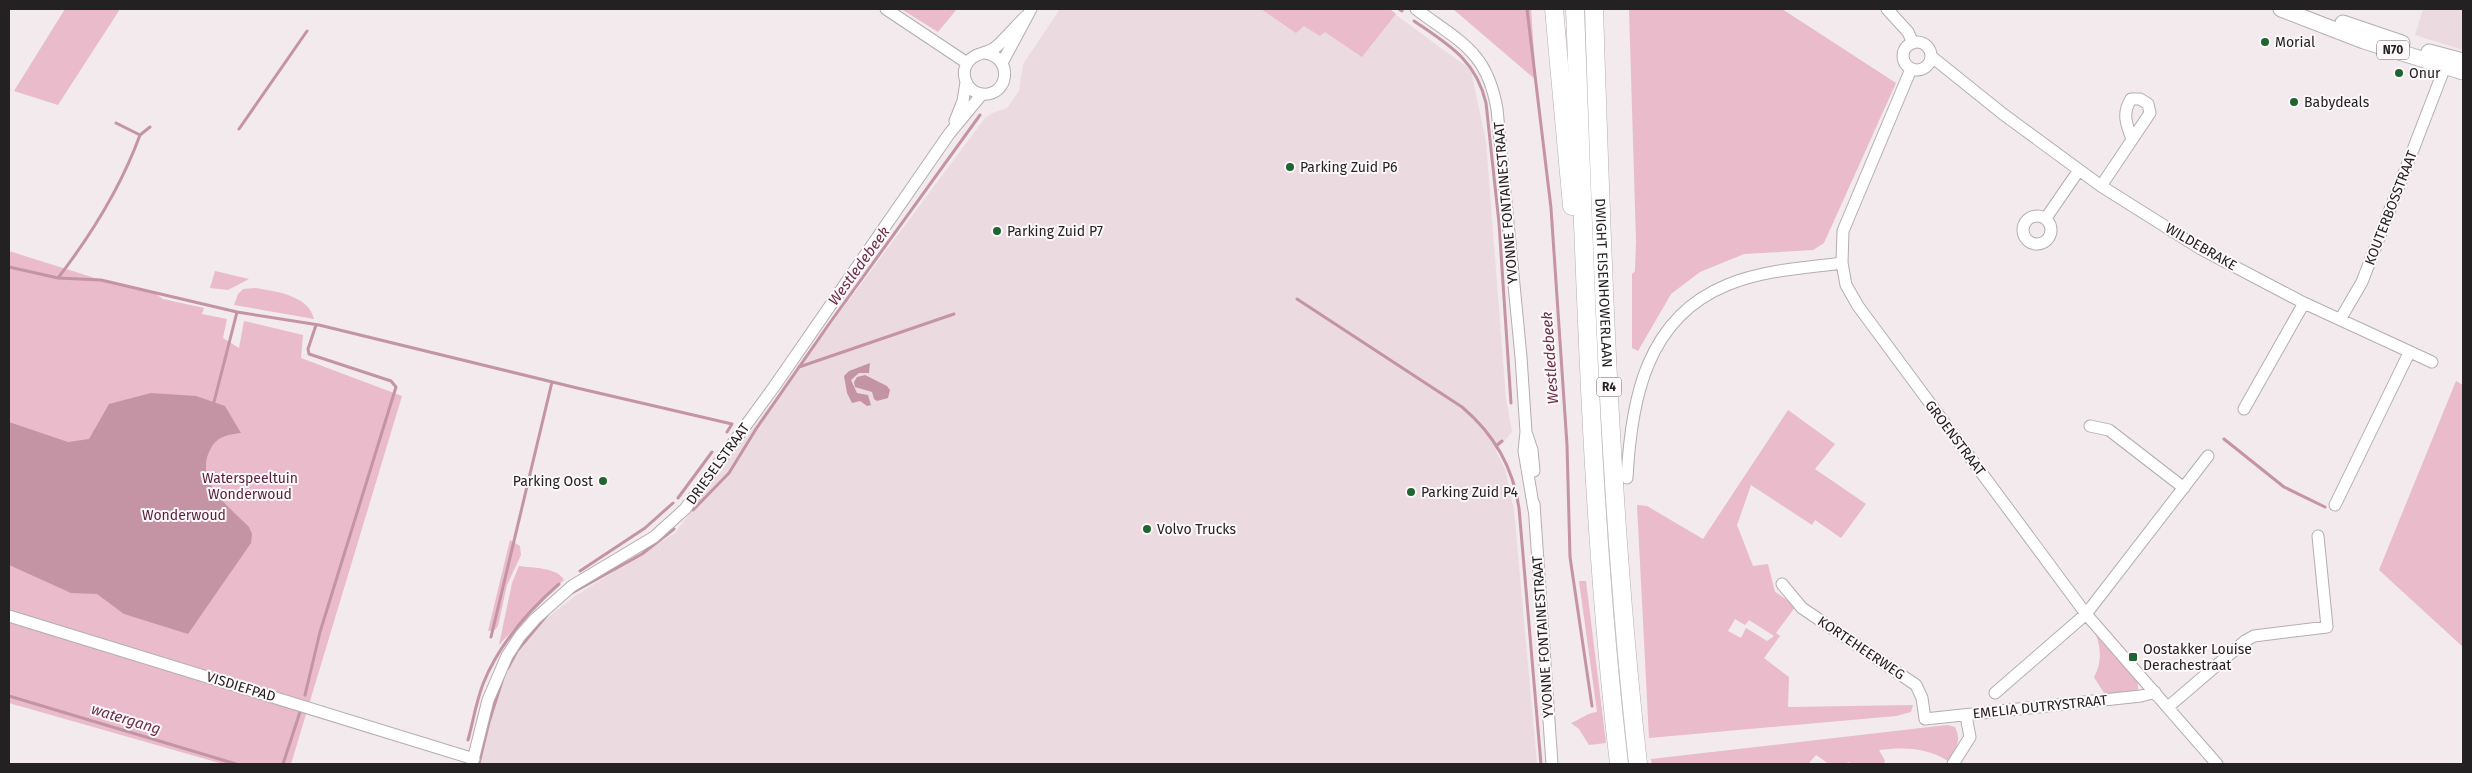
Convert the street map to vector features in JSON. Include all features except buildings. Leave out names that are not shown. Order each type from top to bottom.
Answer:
[{"type":"highway","points":[[1554,9],[1573,218],[1587,306]]},
{"type":"highway","name":"DWIGHT EISENHOWERLAAN","points":[[1575,9],[1587,306],[1600,555],[1619,764]]},
{"type":"highway","name":"DWIGHT EISENHOWERLAAN","points":[[1594,9],[1602,280],[1628,668],[1638,764]]},
{"type":"main road","name":"N70","points":[[2281,9],[2364,41],[2447,62],[2463,61]]},
{"type":"main road","name":"N70","points":[[2308,9],[2447,62],[2463,72]]},
{"type":"street","points":[[886,9],[967,63]]},
{"type":"street","name":"YVONNE FONTAINESTRAAT","points":[[1416,9],[1480,60],[1493,86],[1497,109],[1526,432],[1524,451],[1534,510],[1546,649],[1552,764]]},
{"type":"street","points":[[1887,9],[1908,32],[1912,43]]},
{"type":"street","name":"DRIESELSTRAAT","points":[[949,134],[961,109],[967,63],[974,56],[995,49],[1028,12]]},
{"type":"street","name":"DRIESELSTRAAT","points":[[473,762],[488,700],[495,680],[520,636],[541,613],[572,586],[654,537],[685,509],[776,384],[949,134],[982,94],[993,92],[1002,84],[1005,74],[1002,63],[1028,12]]},
{"type":"street","points":[[1922,42],[1926,45],[1932,57],[1924,68],[1911,69],[1905,62],[1904,53],[1912,43],[1922,42]]},
{"type":"street","points":[[984,53],[997,57],[1002,63]]},
{"type":"street","name":"WILDEBRAKE","points":[[1932,57],[2101,186],[2201,249],[2304,303]]},
{"type":"street","name":"KOUTERBOSSTRAAT","points":[[2341,318],[2362,282],[2447,62]]},
{"type":"street","name":"GROENSTRAAT","points":[[1911,69],[1843,231],[1842,263],[1846,286],[1858,306],[2086,614],[2217,764]]},
{"type":"street","points":[[966,82],[974,91],[982,94]]},
{"type":"street","points":[[2101,186],[2132,140]]},
{"type":"street","points":[[2046,218],[2079,170]]},
{"type":"street","points":[[1627,478],[1629,434],[1642,379],[1661,340],[1685,311],[1728,284],[1766,274],[1842,263]]},
{"type":"street","points":[[2244,409],[2304,303],[2341,318],[2409,353],[2432,362]]},
{"type":"street","points":[[2335,505],[2409,353]]},
{"type":"street","points":[[2090,426],[2109,430],[2184,488]]},
{"type":"street","name":"EMELIA DUTRYSTRAAT","points":[[1995,693],[2086,614],[2208,456]]},
{"type":"street","points":[[2168,707],[2245,641],[2254,636],[2327,627],[2318,536]]},
{"type":"street","name":"KORTEHEERWEG","points":[[1782,584],[1802,608],[1916,685],[1922,698],[1925,719]]},
{"type":"street","name":"VISDIEFPAD","points":[[9,616],[473,762]]},
{"type":"street","name":"EMELIA DUTRYSTRAAT","points":[[1925,719],[2142,696],[2154,692]]},
{"type":"street","points":[[1953,764],[1970,737],[1966,716]]},
{"type":"shaded area","name":"Volvo Trucks","points":[[1060,9],[1388,9],[1471,70],[1486,142],[1506,399],[1512,432],[1496,451],[1505,469],[1514,510],[1537,764],[481,764],[494,704],[511,661],[543,621],[575,596],[675,533],[985,118],[992,113],[1007,108],[1019,91],[1023,64]]},
{"type":"shaded area","points":[[2423,9],[2463,9],[2463,50],[2415,35]]},
{"type":"shaded area","points":[[870,363],[869,373],[859,373],[851,380],[857,393],[868,395],[871,405],[867,406],[860,401],[852,403],[847,393],[844,376],[849,371]]},
{"type":"shaded area","points":[[865,375],[887,386],[890,390],[888,398],[877,401],[874,399],[872,392],[855,387],[854,382],[857,377]]},
{"type":"shaded area","points":[[151,393],[196,396],[225,406],[241,433],[219,439],[213,445],[206,461],[207,472],[210,483],[216,493],[249,527],[252,534],[251,543],[188,634],[124,614],[97,594],[71,593],[9,565],[9,422],[68,442],[89,439],[109,404]]},
{"type":"green space","points":[[65,9],[120,9],[58,105],[14,91]]},
{"type":"green space","points":[[901,9],[957,9],[938,32]]},
{"type":"green space","points":[[1261,9],[1390,9],[1396,14],[1362,57],[1325,32],[1320,36],[1304,26],[1296,33]]},
{"type":"green space","points":[[1453,9],[1531,9],[1536,80]]},
{"type":"green space","points":[[1629,9],[1782,9],[1896,83],[1824,243],[1813,250],[1744,254],[1700,272],[1671,294],[1638,351],[1632,348],[1632,274],[1635,271],[1636,241]]},
{"type":"green space","name":"Wonderwoud","points":[[9,251],[101,280],[153,292],[163,299],[204,308],[202,314],[227,319],[223,338],[239,348],[244,321],[303,335],[301,358],[402,396],[291,764],[223,764],[9,703]]},
{"type":"green space","points":[[215,271],[249,279],[228,290],[210,288]]},
{"type":"green space","points":[[255,288],[281,293],[298,299],[311,311],[314,319],[234,305],[238,294],[243,289]]},
{"type":"green space","points":[[2456,381],[2463,385],[2463,647],[2379,570]]},
{"type":"green space","points":[[1788,410],[1835,444],[1815,469],[1866,504],[1841,538],[1815,520],[1812,525],[1751,485],[1737,525],[1753,566],[1768,564],[1775,592],[1796,606],[1776,633],[1780,636],[1764,658],[1789,677],[1788,707],[1913,705],[1911,712],[1896,716],[1649,738],[1637,505],[1647,506],[1703,539]],"holes":[[[1735,619],[1745,625],[1749,620],[1774,636],[1767,641],[1746,628],[1741,638],[1728,631]]]},
{"type":"green space","points":[[510,540],[520,546],[521,555],[507,585],[498,626],[495,630],[488,631]]},
{"type":"green space","points":[[519,566],[550,570],[561,576],[564,580],[536,605],[499,645],[512,583]]},
{"type":"green space","points":[[1579,581],[1586,581],[1606,743],[1589,745],[1579,729],[1571,723],[1597,712]]},
{"type":"green space","points":[[2096,635],[2138,681],[2138,690],[2111,694],[2104,693],[2094,677],[2100,656]]},
{"type":"green space","points":[[1947,725],[1955,727],[1958,737],[1956,749],[1948,761],[1932,753],[1905,748],[1879,750],[1885,761],[1883,764],[1852,764],[1848,762],[1846,764],[1829,764],[1816,755],[1808,764],[1652,764],[1651,759]]},
{"type":"waterway","name":"Westledebeek","points":[[1527,9],[1551,208],[1567,445],[1570,557],[1592,706]]},
{"type":"waterway","points":[[1414,21],[1450,46],[1468,64],[1475,75],[1486,103],[1499,223],[1511,403]]},
{"type":"waterway","points":[[239,129],[307,31]]},
{"type":"waterway","name":"Westledebeek","points":[[693,510],[729,473],[756,429],[829,324],[980,115]]},
{"type":"waterway","points":[[58,278],[104,210],[124,173],[140,135],[116,123]]},
{"type":"waterway","points":[[140,135],[150,127]]},
{"type":"waterway","points":[[9,267],[58,278],[101,280],[237,312],[319,325],[732,424],[727,432]]},
{"type":"waterway","name":"Westledebeek","points":[[1297,299],[1462,407],[1484,428],[1507,465],[1519,508],[1541,764]]},
{"type":"waterway","points":[[214,402],[237,312]]},
{"type":"waterway","points":[[799,367],[954,314]]},
{"type":"waterway","points":[[305,695],[320,632],[396,387],[391,381],[309,354],[308,349],[316,325]]},
{"type":"waterway","points":[[491,637],[552,382]]},
{"type":"waterway","points":[[2224,439],[2284,487],[2325,507]]},
{"type":"waterway","name":"Westledebeek","points":[[1497,445],[1502,441]]},
{"type":"waterway","points":[[678,498],[712,452]]},
{"type":"waterway","points":[[580,571],[645,528],[673,503]]},
{"type":"waterway","points":[[570,594],[642,554],[674,529]]},
{"type":"waterway","points":[[468,740],[483,684],[497,655],[525,617],[559,584]]},
{"type":"waterway","points":[[508,668],[517,651],[547,615]]},
{"type":"waterway","points":[[479,764],[489,722],[503,678]]},
{"type":"waterway","name":"watergang","points":[[9,696],[236,764]]},
{"type":"waterway","name":"watergang","points":[[283,764],[300,712]]},
{"type":"place","name":"Morial","points":[[2265,42]]},
{"type":"place","name":"Onur","points":[[2399,73]]},
{"type":"place","name":"Babydeals","points":[[2294,102]]},
{"type":"place","name":"Parking Zuid P6","points":[[1290,167]]},
{"type":"place","name":"Parking Zuid P7","points":[[997,231]]},
{"type":"place","name":"Parking Oost","points":[[603,481]]},
{"type":"place","name":"Parking Zuid P4","points":[[1411,492]]},
{"type":"place","name":"Volvo Trucks","points":[[1147,529]]},
{"type":"place","name":"Oostakker Louise Derachestraat","points":[[2133,657]]},
{"type":"park label","name":"Waterspeeltuin Wonderwoud","points":[[250,486]]}]
